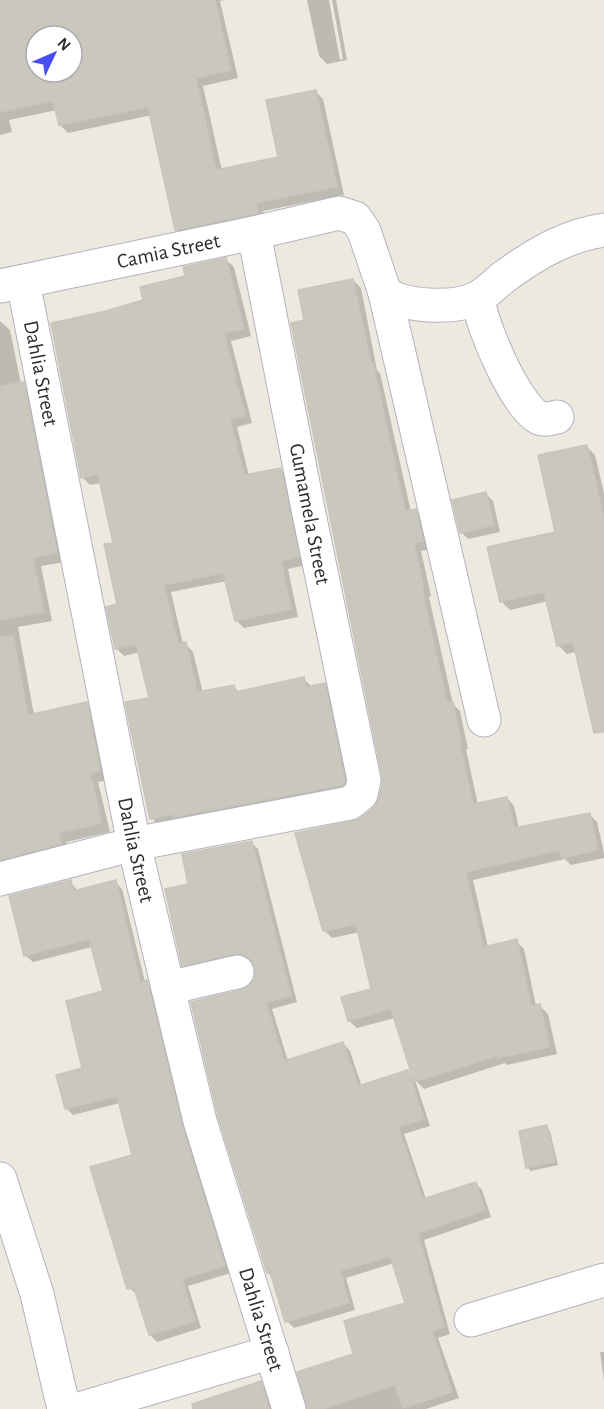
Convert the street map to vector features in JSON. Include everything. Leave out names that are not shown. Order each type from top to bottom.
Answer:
[{"type":"street","name":"Camia Street","points":[[11,284],[339,213],[355,218],[364,231],[385,293]]},
{"type":"street","points":[[385,293],[398,301],[428,305],[465,303],[478,298],[507,274],[562,240],[604,230]]},
{"type":"street","name":"Gumamela Street","points":[[134,844],[350,802],[361,794],[364,780],[254,233]]},
{"type":"street","name":"Dahlia Street","points":[[11,284],[134,844],[200,1121],[289,1409]]},
{"type":"street","points":[[385,293],[484,720]]},
{"type":"street","points":[[478,298],[484,326],[518,396],[537,417],[544,420],[557,417]]},
{"type":"street","points":[[0,879],[134,844]]},
{"type":"street","points":[[168,988],[237,972]]},
{"type":"street","points":[[0,1179],[37,1294],[64,1409]]},
{"type":"street","points":[[471,1320],[604,1280]]},
{"type":"street","points":[[79,1409],[272,1352]]},
{"type":"building","points":[[0,0],[215,0],[231,70],[196,78],[216,170],[278,157],[266,100],[316,90],[337,187],[256,203],[258,213],[175,230],[148,107],[59,125],[53,101],[0,112]]},
{"type":"building","points":[[226,258],[244,329],[224,333],[245,416],[230,419],[244,475],[281,468],[299,557],[281,561],[291,609],[235,621],[223,573],[164,585],[178,644],[186,642],[197,692],[234,685],[236,692],[304,677],[306,687],[325,683],[345,780],[342,785],[174,817],[173,814],[150,819],[125,702],[149,698],[136,644],[115,649],[106,607],[117,604],[104,544],[113,543],[98,474],[81,478],[51,323],[143,300],[140,287],[185,276],[183,267]]},
{"type":"building","points":[[353,279],[405,511],[416,509],[423,541],[414,543],[424,589],[422,589],[447,703],[453,702],[473,804],[507,797],[514,828],[590,813],[598,850],[562,858],[560,850],[466,872],[483,947],[517,939],[531,1006],[540,1004],[550,1047],[498,1058],[497,1056],[414,1082],[391,1009],[348,1021],[341,997],[371,989],[356,924],[323,931],[295,833],[361,818],[373,808],[379,798],[382,784],[291,323],[304,320],[298,290]]},
{"type":"building","points":[[24,382],[57,553],[33,558],[44,612],[0,620],[0,386]]},
{"type":"building","points":[[587,445],[604,519],[604,732],[594,733],[573,642],[557,646],[544,592],[500,602],[487,547],[555,532],[538,455]]},
{"type":"building","points":[[486,492],[494,525],[460,533],[452,500]]},
{"type":"building","points":[[13,636],[28,715],[87,702],[100,771],[90,773],[102,823],[59,833],[61,844],[0,860],[0,637]]},
{"type":"building","points":[[252,841],[291,996],[266,1002],[284,1061],[343,1042],[358,1086],[408,1070],[424,1119],[398,1127],[423,1199],[476,1182],[485,1210],[418,1233],[444,1327],[432,1331],[452,1392],[403,1408],[395,1385],[323,1409],[307,1409],[297,1372],[353,1354],[344,1321],[405,1303],[390,1256],[340,1271],[349,1303],[285,1322],[270,1272],[267,1273],[218,1116],[191,1002],[249,986],[255,978],[255,967],[251,960],[243,954],[233,954],[182,966],[165,889],[188,884],[182,854]]},
{"type":"building","points":[[71,880],[73,891],[116,880],[140,982],[147,980],[182,1125],[225,1266],[182,1279],[195,1321],[149,1335],[134,1288],[127,1289],[90,1167],[132,1155],[117,1096],[65,1109],[56,1075],[82,1068],[66,1001],[103,991],[89,939],[24,956],[9,896]]},
{"type":"building","points":[[547,1125],[555,1162],[526,1168],[519,1131]]},
{"type":"building","points":[[261,1381],[269,1409],[193,1409],[192,1404]]}]
